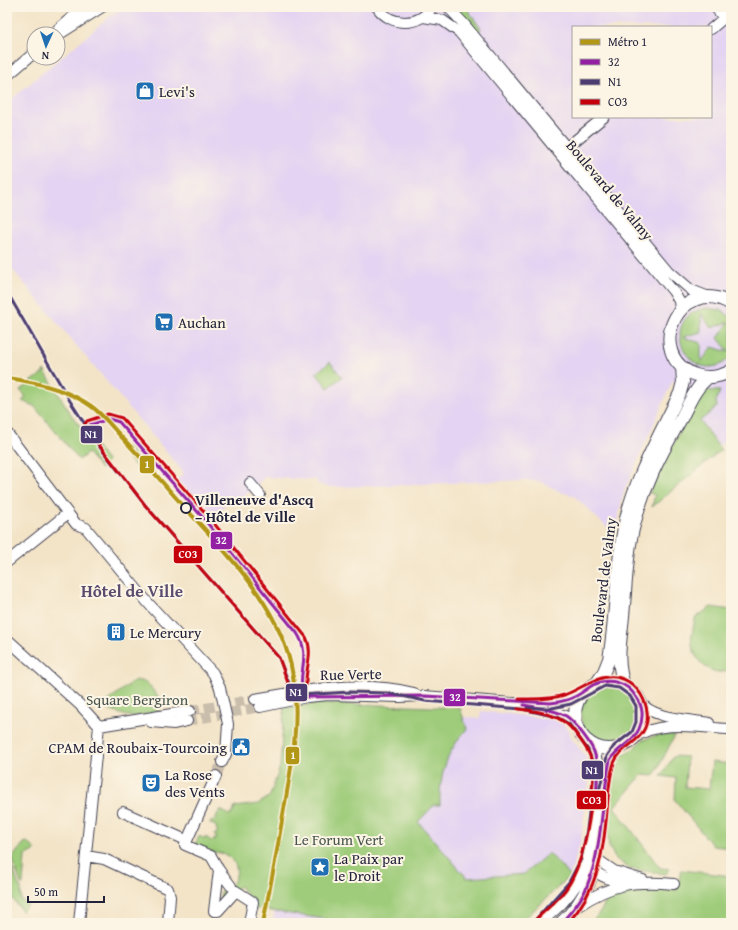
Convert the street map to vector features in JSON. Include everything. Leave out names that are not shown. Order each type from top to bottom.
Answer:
[{"type":"main road","points":[[729,301],[711,298],[692,301],[680,310],[671,325],[669,338],[672,354],[682,367],[695,375],[709,378],[731,371]]},
{"type":"main road","name":"Boulevard de Valmy","points":[[596,684],[603,674],[609,659],[622,541],[628,511],[640,479],[680,393],[683,382],[682,367]]},
{"type":"main road","name":"Boulevard de Valmy","points":[[625,686],[620,670],[620,651],[633,528],[646,487],[655,466],[698,388],[709,378]]},
{"type":"main road","points":[[561,923],[577,907],[586,891],[607,770],[613,755],[629,741],[642,720],[642,712],[639,701],[634,692],[625,686],[611,681],[596,684],[585,690],[575,709],[576,725],[580,733],[589,742],[600,748],[608,749],[629,741]]},
{"type":"main road","points":[[539,923],[572,890],[580,876],[592,861],[592,831],[597,778],[595,754],[589,742]]},
{"type":"street","points":[[63,26],[84,7]]},
{"type":"street","points":[[66,31],[102,7]]},
{"type":"street","points":[[377,7],[385,16],[399,22],[411,22],[423,17],[432,7]]},
{"type":"street","name":"Boulevard de Valmy","points":[[448,7],[464,24],[669,271],[691,290],[711,298]]},
{"type":"street","points":[[712,28],[728,15],[715,7]]},
{"type":"street","name":"Boulevard de Valmy","points":[[423,17],[446,22],[459,32],[673,291],[679,301],[680,310]]},
{"type":"street","points":[[7,76],[26,60]]},
{"type":"street","points":[[566,148],[603,118]]},
{"type":"street","points":[[7,433],[67,514],[76,524],[86,528],[149,604],[213,673],[220,688],[228,724],[226,754],[222,762]]},
{"type":"street","points":[[250,484],[260,495]]},
{"type":"street","points":[[7,562],[67,514]]},
{"type":"street","points":[[7,639],[80,705],[99,726],[79,923]]},
{"type":"street","name":"Rue Verte","points":[[257,703],[325,696],[424,696],[512,703],[559,702],[576,696],[585,690]]},
{"type":"street","points":[[639,701],[649,710],[660,714],[731,726]]},
{"type":"street","name":"Rue Verte","points":[[512,703],[559,713],[566,716],[576,725]]},
{"type":"street","points":[[99,726],[135,721],[174,724],[188,716]]},
{"type":"street","points":[[629,741],[643,731],[660,728],[731,729]]},
{"type":"street","points":[[214,780],[185,845],[211,856],[219,870],[233,888],[253,902],[249,923]]},
{"type":"street","points":[[123,812],[186,840]]},
{"type":"street","points":[[86,856],[104,859],[168,889],[170,897],[168,923]]},
{"type":"street","points":[[592,861],[614,870],[652,882]]},
{"type":"street","points":[[592,861],[611,879],[631,883]]},
{"type":"street","points":[[219,870],[214,911],[218,911],[233,888]]},
{"type":"street","points":[[577,907],[603,891],[631,883],[652,882],[674,884]]},
{"type":"shaded area","points":[[127,7],[731,7],[731,436],[719,446],[700,421],[673,380],[624,491],[614,534],[574,496],[561,492],[541,482],[527,480],[328,487],[318,484],[315,479],[265,477],[238,501],[234,497],[209,519],[176,480],[184,473],[7,263],[7,103],[51,66],[66,66],[66,53],[113,14]]},
{"type":"shaded area","points":[[481,711],[552,719],[563,724],[569,730],[571,738],[585,755],[590,768],[588,787],[581,839],[570,876],[549,853],[524,874],[467,878],[418,822],[434,805],[440,805],[441,781],[445,763],[453,747],[467,729],[463,717],[480,718]]},
{"type":"shaded area","points":[[274,911],[338,921],[339,923],[273,923]]},
{"type":"green space","points":[[452,7],[466,7],[481,29],[478,33],[476,34]]},
{"type":"green space","points":[[706,308],[721,310],[731,317],[731,357],[717,366],[703,366],[692,360],[684,350],[680,338],[682,325],[690,314]],"holes":[[[701,313],[711,328],[729,322],[718,338],[729,352],[712,347],[701,362],[701,343],[683,337],[701,332]]]},
{"type":"green space","points":[[330,362],[342,377],[328,388],[316,373]]},
{"type":"green space","points":[[44,370],[72,416],[108,462],[101,469],[88,453],[79,460],[34,406],[22,401],[26,397],[20,390],[43,373]]},
{"type":"green space","points":[[700,390],[720,391],[716,401],[717,407],[700,421],[721,450],[652,507],[655,495],[649,493]]},
{"type":"green space","points":[[127,446],[143,465],[142,469],[138,469],[122,450]]},
{"type":"green space","points":[[711,607],[731,610],[731,669],[725,672],[712,671],[707,668],[697,658],[692,646],[695,618]]},
{"type":"green space","name":"Square Bergiron","points":[[135,680],[146,682],[162,701],[159,711],[136,716],[126,716],[105,708],[110,699]]},
{"type":"green space","points":[[609,687],[620,689],[629,695],[635,704],[637,715],[635,726],[629,735],[620,741],[609,743],[598,741],[589,735],[583,726],[581,715],[583,704],[589,695],[598,689]]},
{"type":"green space","name":"Le Forum Vert","points":[[320,703],[460,708],[467,729],[460,737],[449,755],[441,784],[440,805],[434,805],[418,822],[467,878],[524,874],[549,853],[570,876],[520,923],[339,923],[338,921],[251,908],[251,901],[240,886],[220,902],[221,891],[231,885],[235,880],[235,864],[231,859],[222,853],[192,852],[199,836],[205,839],[206,837],[211,841],[216,839],[216,836],[214,835],[218,832],[216,829],[217,827],[210,823],[211,821],[214,822],[220,810],[230,815],[233,813],[235,807],[258,804],[270,796],[280,767],[284,708]]},
{"type":"green space","points":[[659,735],[675,735],[654,776],[642,775],[614,807],[660,868],[670,869],[666,874],[630,869],[615,858],[609,846],[607,826],[611,769],[619,758],[633,749],[642,740]]},
{"type":"green space","points":[[674,756],[687,757],[685,787],[709,789],[712,762],[731,764],[731,848],[713,846],[675,800],[676,778],[661,776]]},
{"type":"green space","points":[[27,842],[36,850],[25,856],[23,884],[21,884],[12,858],[24,843]]},
{"type":"green space","points":[[10,862],[19,886],[21,887],[21,900],[28,905],[22,911],[7,892],[7,866]]},
{"type":"green space","points":[[681,870],[731,876],[731,923],[591,923],[601,911],[610,893],[646,887],[677,890]]},
{"type":"tunnel","points":[[190,711],[255,699]]},
{"type":"tunnel","points":[[187,721],[260,707]]},
{"type":"tunnel","points":[[216,776],[222,762]]},
{"type":"metro line","name":"1","points":[[7,378],[40,384],[72,395],[91,406],[105,418],[227,554],[245,576],[275,623],[286,649],[293,676],[296,710],[290,776],[263,923]]},
{"type":"transit line","name":"N1","points":[[7,292],[70,401],[99,446],[145,505],[279,658],[290,686],[299,695],[350,692],[388,693],[425,701],[522,709],[557,717],[569,724],[588,750],[591,758],[593,780],[587,829],[581,859],[569,882],[536,919]]},
{"type":"transit line","name":"CO3","points":[[299,695],[288,683],[279,658],[145,505],[86,428],[85,424],[87,421],[108,414],[122,418],[208,516],[306,637],[309,649],[306,685]]},
{"type":"transit line","name":"32","points":[[90,425],[109,419],[119,422],[204,519],[297,633],[302,642],[304,651],[302,683],[303,690],[307,697]]},
{"type":"transit line","name":"CO3","points":[[519,699],[559,697],[595,680],[611,677],[620,678],[633,685],[643,699],[647,710],[647,721],[645,728],[641,734],[621,752],[614,763],[609,787],[601,857],[597,871],[586,897],[568,923]]},
{"type":"transit line","name":"32","points":[[307,697],[425,696],[551,703],[570,699],[593,685],[605,681],[617,682],[628,688],[640,704],[642,712],[641,725],[633,738],[610,760],[599,839],[592,871],[582,896],[561,923]]},
{"type":"transit line","name":"N1","points":[[527,708],[552,708],[571,704],[605,686],[619,688],[630,696],[636,706],[636,722],[632,732],[614,746],[607,756],[598,796]]},
{"type":"transit line","name":"32","points":[[524,705],[551,710],[566,716],[583,734],[591,745],[596,760],[596,798]]},
{"type":"transit line","name":"CO3","points":[[518,709],[550,715],[562,720],[577,735],[591,759],[593,787],[589,821],[581,855],[571,881],[564,892],[536,919]]},
{"type":"place","name":"Levi's","points":[[145,91]]},
{"type":"place","name":"Auchan","points":[[164,322]]},
{"type":"place","name":"Villeneuve d'Ascq – Hôtel de Ville","points":[[186,508]]},
{"type":"place","name":"Le Mercury","points":[[116,632]]},
{"type":"place","name":"CPAM de Roubaix-Tourcoing","points":[[241,747]]},
{"type":"place","name":"La Rose des Vents","points":[[151,783]]},
{"type":"place","name":"La Paix par le Droit","points":[[320,867]]},
{"type":"district","name":"Hôtel de Ville","points":[[132,590]]}]
